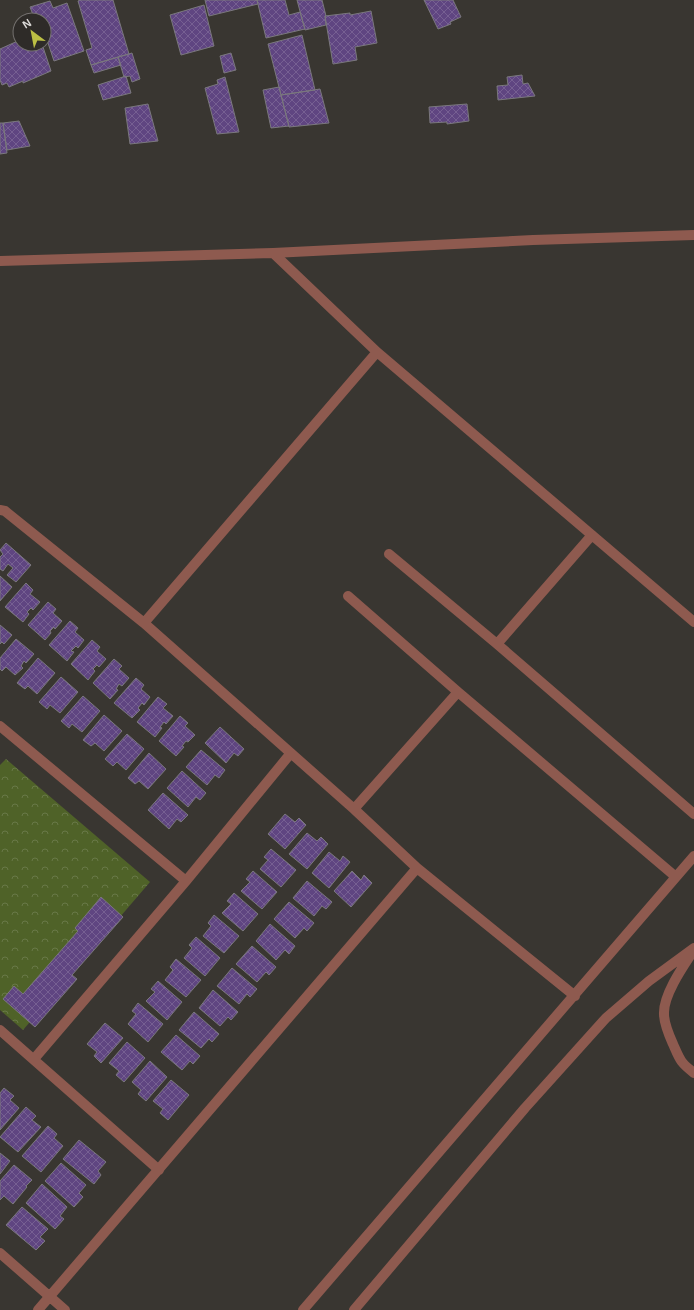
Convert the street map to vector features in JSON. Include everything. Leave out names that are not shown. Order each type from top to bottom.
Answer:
[{"type":"street","points":[[0,262],[273,253],[533,240],[694,235]]},
{"type":"street","points":[[273,253],[377,352],[694,622]]},
{"type":"street","points":[[144,622],[377,352]]},
{"type":"street","points":[[0,510],[5,511],[144,622],[354,809],[417,868],[575,996]]},
{"type":"street","points":[[497,644],[592,535]]},
{"type":"street","points":[[389,554],[497,644],[694,814]]},
{"type":"street","points":[[348,596],[458,692],[676,877]]},
{"type":"street","points":[[354,809],[458,692]]},
{"type":"street","points":[[0,740],[4,729],[186,881]]},
{"type":"street","points":[[34,1059],[186,881],[291,753]]},
{"type":"street","points":[[303,1310],[694,856]]},
{"type":"street","points":[[38,1310],[417,868]]},
{"type":"street","points":[[694,949],[679,972],[667,1000],[664,1014],[668,1032],[681,1062],[694,1073]]},
{"type":"street","points":[[354,1310],[525,1108],[606,1018],[649,981],[694,949]]},
{"type":"street","points":[[0,1030],[159,1170]]},
{"type":"street","points":[[0,1253],[65,1310]]},
{"type":"green space","points":[[6,759],[150,882],[23,1030],[0,1010],[0,765]]},
{"type":"building","points":[[113,0],[129,54],[91,65],[86,50],[92,48],[78,1]]},
{"type":"building","points":[[205,0],[257,0],[258,4],[209,16]]},
{"type":"building","points":[[257,0],[285,0],[289,15],[300,12],[305,29],[266,38]]},
{"type":"building","points":[[297,0],[322,0],[326,16],[326,25],[305,30]]},
{"type":"building","points":[[424,0],[453,0],[461,17],[450,22],[451,24],[438,29]]},
{"type":"building","points":[[50,1],[53,8],[67,3],[84,51],[54,61],[51,52],[52,12],[32,12],[30,7]]},
{"type":"building","points":[[204,5],[214,46],[181,55],[170,15]]},
{"type":"building","points":[[371,11],[377,43],[355,47],[357,60],[333,64],[325,16],[350,13],[350,15]]},
{"type":"building","points":[[302,35],[315,90],[281,95],[268,44]]},
{"type":"building","points":[[12,44],[12,52],[45,52],[51,71],[23,83],[23,81],[9,87],[7,83],[2,85],[0,80],[0,49]]},
{"type":"building","points":[[132,53],[140,79],[132,82],[130,76],[124,77],[118,57]]},
{"type":"building","points":[[231,53],[236,70],[224,73],[220,56]]},
{"type":"building","points":[[118,57],[121,65],[94,73],[91,65]]},
{"type":"building","points":[[522,75],[523,84],[528,83],[535,96],[498,100],[497,86],[508,85],[507,77]]},
{"type":"building","points":[[126,76],[131,93],[103,100],[98,85]]},
{"type":"building","points":[[225,77],[239,132],[217,134],[205,88],[218,84],[217,80]]},
{"type":"building","points":[[279,87],[289,126],[271,128],[263,90]]},
{"type":"building","points":[[320,89],[329,123],[289,127],[281,95]]},
{"type":"building","points":[[148,104],[158,141],[130,144],[125,108]]},
{"type":"building","points":[[467,104],[469,121],[447,124],[447,122],[430,123],[429,107]]},
{"type":"building","points":[[19,121],[30,146],[7,150],[3,123]]},
{"type":"building","points":[[0,123],[3,123],[7,153],[0,154]]},
{"type":"building","points":[[6,543],[31,565],[16,582],[7,575],[13,568],[8,564],[3,571],[0,569],[0,557],[3,554],[0,550]]},
{"type":"building","points":[[0,576],[12,587],[0,601]]},
{"type":"building","points":[[26,583],[33,590],[30,594],[40,602],[33,610],[31,608],[27,612],[29,614],[23,622],[5,607]]},
{"type":"building","points":[[48,602],[56,609],[53,613],[62,621],[55,629],[54,627],[50,631],[51,633],[45,640],[28,625]]},
{"type":"building","points":[[70,621],[78,628],[75,632],[84,640],[78,648],[76,646],[71,651],[74,652],[67,661],[49,645]]},
{"type":"building","points":[[0,625],[12,635],[4,644],[2,642],[0,644]]},
{"type":"building","points":[[16,639],[34,654],[26,663],[24,661],[21,666],[23,668],[15,675],[6,667],[2,671],[0,669],[0,658]]},
{"type":"building","points":[[92,640],[100,647],[97,651],[106,659],[99,667],[97,665],[93,669],[95,671],[88,680],[71,664]]},
{"type":"building","points":[[38,658],[55,673],[37,694],[28,686],[25,689],[17,683]]},
{"type":"building","points":[[114,659],[122,666],[119,669],[129,678],[122,686],[119,684],[116,689],[118,690],[110,699],[93,683]]},
{"type":"building","points":[[61,677],[78,692],[60,713],[50,705],[47,709],[39,702]]},
{"type":"building","points":[[136,678],[144,685],[141,689],[150,697],[144,705],[142,703],[138,708],[140,710],[132,718],[114,703]]},
{"type":"building","points":[[83,696],[100,711],[82,732],[72,724],[69,728],[61,721]]},
{"type":"building","points":[[158,697],[167,704],[163,708],[173,716],[166,724],[164,722],[160,727],[162,728],[155,737],[137,722]]},
{"type":"building","points":[[104,715],[122,731],[104,751],[95,743],[91,746],[83,740]]},
{"type":"building","points":[[180,716],[188,723],[185,726],[195,735],[188,742],[186,741],[182,746],[184,747],[176,756],[159,741]]},
{"type":"building","points":[[220,727],[244,749],[238,756],[234,753],[226,763],[205,743]]},
{"type":"building","points":[[127,734],[144,749],[126,770],[117,762],[113,766],[105,759]]},
{"type":"building","points":[[201,750],[225,770],[219,778],[215,775],[207,785],[186,767]]},
{"type":"building","points":[[149,753],[166,769],[148,789],[139,781],[135,784],[128,778]]},
{"type":"building","points":[[182,771],[206,793],[200,800],[196,797],[188,807],[167,788]]},
{"type":"building","points":[[163,793],[188,815],[181,822],[177,819],[169,829],[148,810]]},
{"type":"building","points":[[285,814],[295,822],[299,818],[306,825],[285,849],[268,834]]},
{"type":"building","points":[[307,833],[317,841],[321,837],[328,844],[307,869],[289,854]]},
{"type":"building","points":[[271,849],[296,870],[281,887],[260,869],[268,860],[264,857]]},
{"type":"building","points":[[329,852],[340,861],[343,856],[350,862],[329,888],[312,873]]},
{"type":"building","points":[[253,871],[277,892],[262,909],[241,891],[250,882],[246,879]]},
{"type":"building","points":[[352,871],[361,880],[364,875],[372,883],[351,907],[334,891]]},
{"type":"building","points":[[307,881],[332,902],[326,909],[322,906],[314,916],[293,898]]},
{"type":"building","points":[[234,893],[258,914],[243,931],[222,913],[231,904],[227,901]]},
{"type":"building","points":[[101,897],[123,917],[72,975],[77,979],[35,1027],[3,999],[14,986],[23,994],[78,931],[75,928]]},
{"type":"building","points":[[289,902],[314,923],[307,931],[304,928],[295,938],[274,919]]},
{"type":"building","points":[[214,915],[239,936],[224,953],[203,936],[211,926],[208,923]]},
{"type":"building","points":[[270,924],[295,946],[289,954],[285,950],[276,960],[256,941]]},
{"type":"building","points":[[196,937],[220,958],[205,976],[184,958],[192,948],[189,945]]},
{"type":"building","points":[[252,946],[276,967],[269,975],[266,972],[257,982],[236,964]]},
{"type":"building","points":[[176,959],[201,980],[186,997],[165,980],[173,970],[170,967]]},
{"type":"building","points":[[232,968],[257,989],[250,997],[247,994],[239,1004],[217,986]]},
{"type":"building","points":[[158,981],[182,1002],[167,1020],[146,1001],[155,992],[151,989]]},
{"type":"building","points":[[213,990],[238,1012],[231,1020],[228,1017],[220,1026],[199,1008]]},
{"type":"building","points":[[138,1003],[163,1024],[148,1042],[128,1024],[136,1014],[132,1011]]},
{"type":"building","points":[[194,1012],[219,1034],[212,1042],[209,1039],[201,1048],[179,1030]]},
{"type":"building","points":[[105,1023],[123,1038],[101,1063],[94,1056],[97,1052],[87,1044]]},
{"type":"building","points":[[176,1035],[200,1056],[193,1064],[190,1061],[182,1070],[161,1052]]},
{"type":"building","points":[[127,1042],[145,1058],[124,1082],[116,1075],[119,1071],[109,1063]]},
{"type":"building","points":[[150,1061],[167,1077],[146,1101],[138,1094],[141,1090],[132,1082]]},
{"type":"building","points":[[171,1080],[189,1095],[168,1120],[160,1113],[163,1109],[153,1101]]},
{"type":"building","points":[[4,1088],[14,1096],[10,1100],[19,1108],[0,1130],[0,1093]]},
{"type":"building","points":[[26,1107],[36,1116],[32,1120],[41,1127],[18,1152],[0,1137]]},
{"type":"building","points":[[48,1126],[57,1134],[54,1138],[63,1146],[41,1172],[22,1156]]},
{"type":"building","points":[[79,1140],[106,1162],[98,1171],[101,1175],[94,1184],[63,1159]]},
{"type":"building","points":[[0,1153],[10,1161],[0,1174]]},
{"type":"building","points":[[61,1163],[86,1185],[79,1193],[83,1197],[74,1207],[45,1181]]},
{"type":"building","points":[[14,1165],[32,1180],[13,1204],[4,1196],[0,1200],[0,1181]]},
{"type":"building","points":[[42,1184],[67,1207],[60,1216],[64,1219],[55,1229],[26,1203]]},
{"type":"building","points":[[22,1207],[48,1229],[40,1237],[45,1241],[36,1250],[6,1225]]}]
